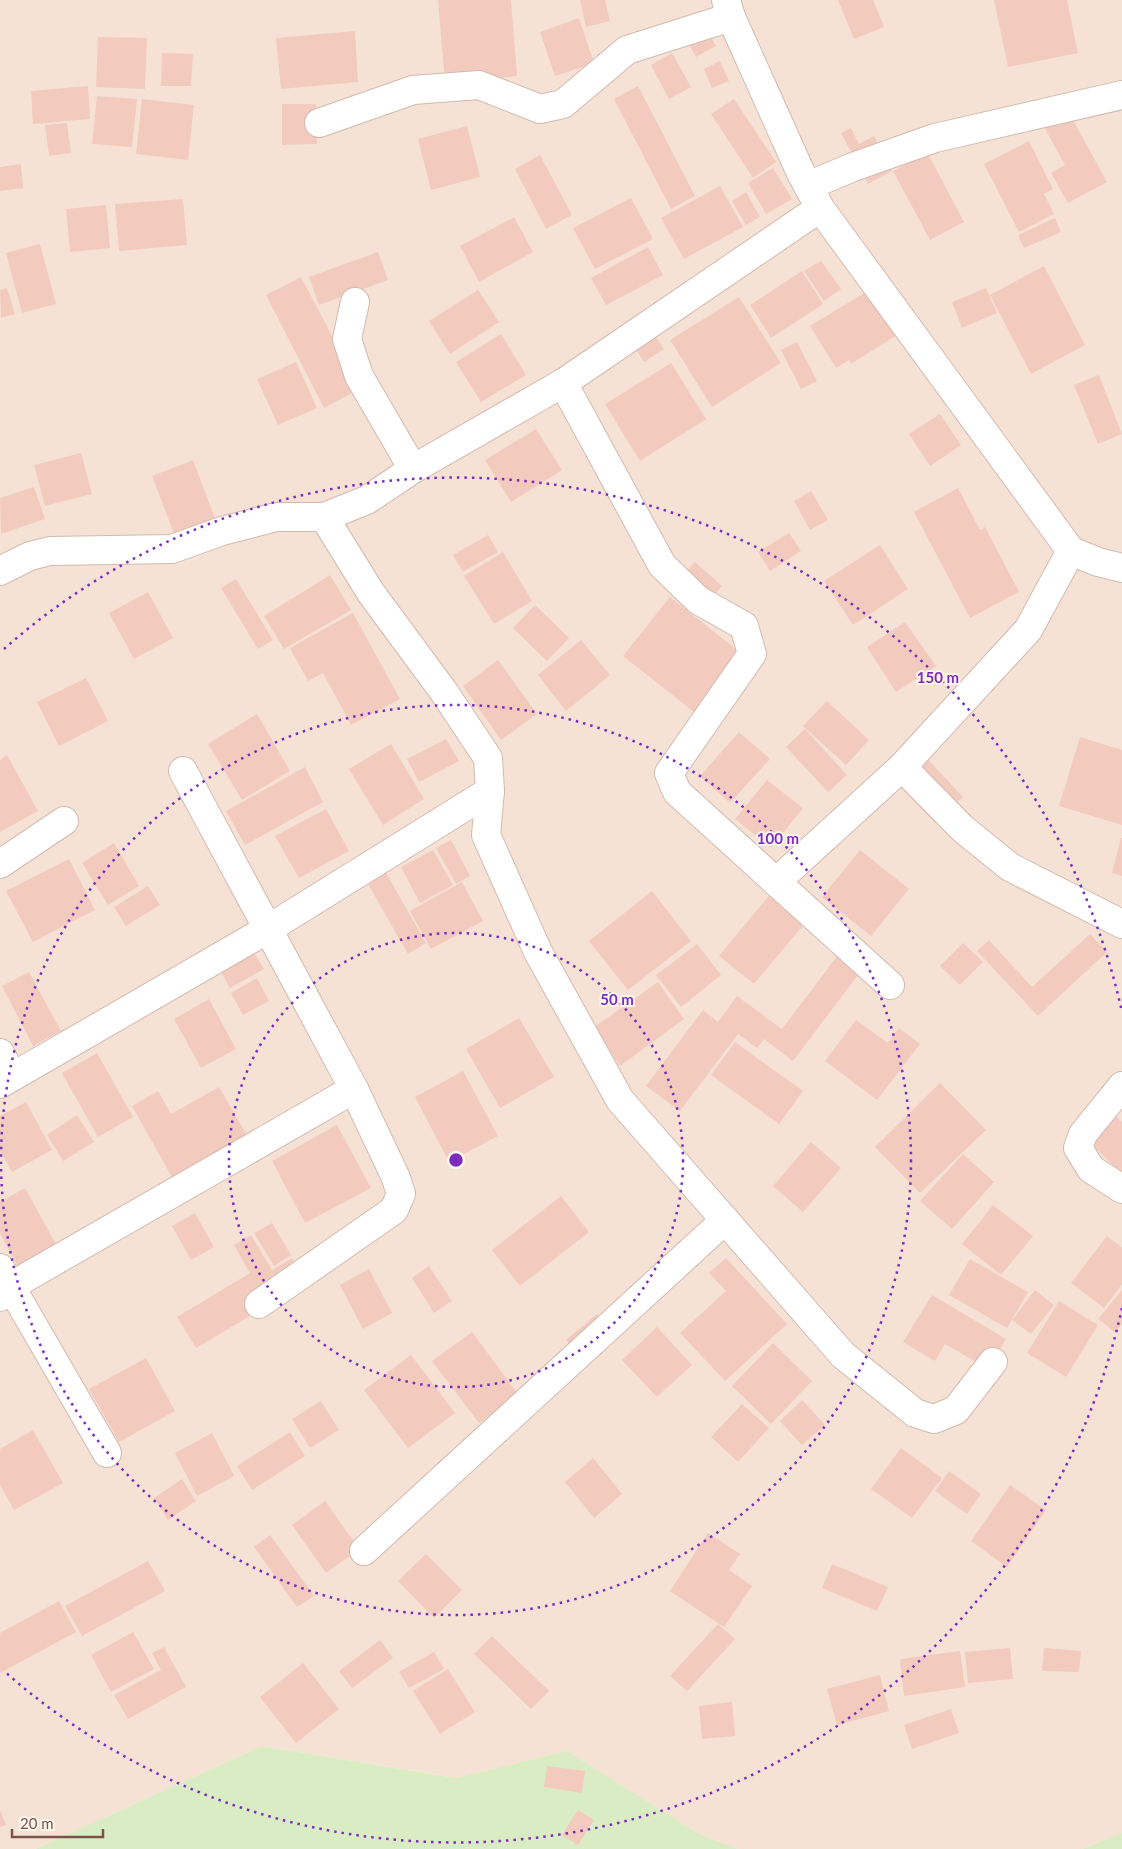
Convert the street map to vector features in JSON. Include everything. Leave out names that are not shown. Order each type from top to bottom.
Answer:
[{"type":"street","points":[[319,124],[413,90],[479,85],[540,109],[563,104],[627,50],[728,9],[814,197],[1072,551],[1098,562],[1122,568]]},
{"type":"street","points":[[0,570],[30,556],[50,551],[172,549],[222,531],[276,517],[324,517],[367,500],[413,469],[563,382],[853,167],[935,138],[1122,95]]},
{"type":"street","points":[[355,302],[347,339],[359,376],[413,469]]},
{"type":"street","points":[[563,382],[662,565],[698,600],[744,626],[752,654],[669,773],[677,792],[890,985]]},
{"type":"street","points":[[324,517],[371,593],[444,692],[488,758],[490,791],[486,835],[538,952],[620,1100],[843,1355],[915,1412],[934,1419],[956,1410],[993,1362]]},
{"type":"street","points":[[776,882],[902,766],[1028,630],[1072,551]]},
{"type":"street","points":[[902,766],[963,829],[1010,867],[1122,924]]},
{"type":"street","points":[[183,771],[354,1089],[396,1178],[401,1194],[394,1210],[259,1304]]},
{"type":"street","points":[[4,1071],[268,929],[490,791]]},
{"type":"street","points":[[0,864],[64,821]]},
{"type":"street","points":[[1122,1086],[1083,1134],[1078,1148],[1091,1169],[1122,1189]]},
{"type":"street","points":[[107,1453],[4,1283],[354,1089]]},
{"type":"street","points":[[364,1551],[725,1220]]},
{"type":"shaded area","points":[[0,0],[1122,0],[1122,1833],[1082,1849],[738,1849],[701,1835],[567,1751],[457,1778],[262,1746],[35,1849],[0,1849]]},
{"type":"green space","points":[[262,1746],[456,1778],[567,1751],[701,1835],[738,1849],[35,1849]]},
{"type":"green space","points":[[1122,1833],[1122,1849],[1082,1849]]},
{"type":"building","points":[[438,0],[511,0],[517,76],[445,83]]},
{"type":"building","points":[[580,0],[605,0],[610,21],[586,27]]},
{"type":"building","points":[[838,0],[873,0],[884,27],[854,39]]},
{"type":"building","points":[[994,0],[1067,0],[1078,53],[1008,67]]},
{"type":"building","points":[[579,18],[594,63],[555,76],[540,32]]},
{"type":"building","points":[[707,30],[716,46],[696,57],[687,41]]},
{"type":"building","points":[[355,31],[358,82],[281,89],[276,38]]},
{"type":"building","points":[[98,37],[147,38],[145,89],[96,87]]},
{"type":"building","points":[[162,53],[193,54],[191,86],[161,86]]},
{"type":"building","points":[[672,53],[691,87],[669,99],[651,65]]},
{"type":"building","points":[[720,61],[729,81],[712,88],[704,69]]},
{"type":"building","points":[[88,86],[90,119],[33,124],[31,91]]},
{"type":"building","points":[[638,86],[695,196],[671,209],[614,99]]},
{"type":"building","points":[[97,96],[137,99],[132,147],[92,144]]},
{"type":"building","points":[[142,99],[194,105],[188,160],[136,154]]},
{"type":"building","points":[[734,99],[776,162],[753,178],[711,114]]},
{"type":"building","points":[[282,104],[316,104],[317,144],[282,145]]},
{"type":"building","points":[[1068,111],[1107,182],[1068,203],[1051,173],[1065,165],[1043,125]]},
{"type":"building","points":[[67,123],[71,153],[49,156],[45,125]]},
{"type":"building","points":[[467,126],[480,177],[431,190],[418,139]]},
{"type":"building","points":[[851,128],[859,144],[874,136],[892,171],[868,184],[841,133]]},
{"type":"building","points":[[1029,141],[1053,189],[1044,194],[1054,214],[1019,232],[984,164]]},
{"type":"building","points":[[927,152],[964,222],[930,240],[893,171]]},
{"type":"building","points":[[540,155],[572,215],[546,229],[515,169]]},
{"type":"building","points":[[21,164],[23,188],[0,191],[0,167]]},
{"type":"building","points":[[773,168],[792,199],[766,214],[748,183]]},
{"type":"building","points":[[720,186],[743,227],[684,259],[661,218]]},
{"type":"building","points":[[746,192],[760,217],[746,225],[732,201]]},
{"type":"building","points":[[631,198],[653,239],[595,269],[573,228]]},
{"type":"building","points":[[183,199],[187,245],[119,251],[115,204]]},
{"type":"building","points":[[106,205],[110,248],[70,252],[66,209]]},
{"type":"building","points":[[514,217],[533,252],[479,282],[460,246]]},
{"type":"building","points":[[1055,218],[1061,232],[1024,248],[1018,235]]},
{"type":"building","points":[[40,244],[56,304],[22,313],[6,253]]},
{"type":"building","points":[[648,247],[663,275],[606,305],[591,278]]},
{"type":"building","points":[[378,252],[388,280],[319,305],[309,277]]},
{"type":"building","points":[[821,261],[841,289],[824,301],[804,271]]},
{"type":"building","points":[[1044,266],[1085,345],[1031,374],[990,295]]},
{"type":"building","points":[[802,271],[823,304],[771,338],[750,305]]},
{"type":"building","points":[[301,277],[360,389],[324,408],[266,295]]},
{"type":"building","points":[[7,288],[15,314],[1,318],[0,290]]},
{"type":"building","points":[[986,288],[997,313],[962,328],[952,302]]},
{"type":"building","points":[[478,290],[499,322],[450,354],[429,321]]},
{"type":"building","points":[[869,290],[897,335],[851,364],[849,360],[836,368],[810,326]]},
{"type":"building","points":[[739,297],[781,363],[712,407],[670,340]]},
{"type":"building","points":[[650,327],[664,349],[644,362],[630,340]]},
{"type":"building","points":[[501,334],[526,375],[481,402],[456,362]]},
{"type":"building","points":[[797,342],[817,381],[801,389],[781,350]]},
{"type":"building","points":[[296,362],[317,408],[278,425],[257,379]]},
{"type":"building","points":[[671,363],[706,419],[640,461],[605,404]]},
{"type":"building","points":[[1099,375],[1122,434],[1098,444],[1074,385]]},
{"type":"building","points":[[940,414],[961,445],[930,466],[909,434]]},
{"type":"building","points":[[536,429],[562,470],[511,502],[485,460]]},
{"type":"building","points":[[81,453],[92,494],[45,506],[34,465]]},
{"type":"building","points":[[193,460],[219,529],[178,544],[152,476]]},
{"type":"building","points":[[34,487],[45,519],[1,534],[0,498]]},
{"type":"building","points":[[958,488],[980,530],[985,527],[1019,592],[970,618],[914,512]]},
{"type":"building","points":[[811,491],[828,520],[810,530],[794,501]]},
{"type":"building","points":[[789,533],[801,551],[770,571],[758,552]]},
{"type":"building","points":[[488,535],[498,552],[463,572],[453,555]]},
{"type":"building","points":[[880,545],[908,589],[853,625],[824,581]]},
{"type":"building","points":[[503,552],[532,601],[494,624],[464,576]]},
{"type":"building","points":[[695,562],[722,586],[709,600],[683,575]]},
{"type":"building","points":[[330,575],[351,610],[284,649],[264,616]]},
{"type":"building","points":[[236,579],[273,640],[258,649],[221,588]]},
{"type":"building","points":[[148,592],[173,638],[134,659],[109,613]]},
{"type":"building","points":[[670,597],[741,653],[694,712],[623,656]]},
{"type":"building","points":[[535,605],[569,638],[547,661],[513,628]]},
{"type":"building","points":[[353,613],[400,699],[351,725],[323,673],[308,681],[290,648]]},
{"type":"building","points":[[905,622],[936,666],[896,692],[867,647]]},
{"type":"building","points":[[581,640],[610,675],[566,711],[538,675]]},
{"type":"building","points":[[498,660],[537,714],[501,740],[463,686]]},
{"type":"building","points":[[86,678],[108,721],[59,746],[37,702]]},
{"type":"building","points":[[827,701],[869,740],[846,765],[803,726]]},
{"type":"building","points":[[257,714],[290,771],[242,800],[208,744]]},
{"type":"building","points":[[805,729],[847,775],[828,792],[786,747]]},
{"type":"building","points":[[739,732],[770,759],[730,803],[700,776]]},
{"type":"building","points":[[1080,737],[1122,750],[1122,825],[1059,806]]},
{"type":"building","points":[[446,739],[459,761],[419,782],[407,759]]},
{"type":"building","points":[[391,744],[424,799],[383,825],[349,769]]},
{"type":"building","points":[[919,750],[963,797],[935,823],[891,777]]},
{"type":"building","points":[[7,755],[38,811],[0,832],[0,760]]},
{"type":"building","points":[[305,767],[323,802],[245,845],[226,811]]},
{"type":"building","points":[[767,780],[803,808],[771,848],[735,819]]},
{"type":"building","points":[[326,809],[349,851],[299,878],[275,836]]},
{"type":"building","points":[[1122,838],[1122,876],[1112,873]]},
{"type":"building","points":[[451,840],[470,876],[456,884],[436,848]]},
{"type":"building","points":[[114,843],[139,886],[108,905],[82,863]]},
{"type":"building","points":[[433,850],[453,885],[420,903],[401,867]]},
{"type":"building","points":[[860,850],[909,889],[871,936],[822,897]]},
{"type":"building","points":[[69,859],[95,910],[33,942],[6,891]]},
{"type":"building","points":[[386,873],[426,943],[408,954],[368,884]]},
{"type":"building","points":[[462,882],[483,921],[431,949],[410,911]]},
{"type":"building","points":[[148,886],[160,905],[126,926],[114,907]]},
{"type":"building","points":[[652,891],[691,941],[628,990],[589,941]]},
{"type":"building","points":[[771,893],[806,922],[754,984],[719,956]]},
{"type":"building","points":[[1090,934],[1107,952],[1038,1016],[977,951],[989,940],[1032,987]]},
{"type":"building","points":[[963,943],[983,962],[960,985],[940,966]]},
{"type":"building","points":[[697,944],[721,975],[681,1007],[656,975]]},
{"type":"building","points":[[255,954],[264,969],[230,988],[221,972]]},
{"type":"building","points":[[838,955],[861,971],[793,1061],[764,1039],[757,1048],[738,1034],[680,1111],[646,1086],[703,1010],[718,1022],[737,996],[782,1029]]},
{"type":"building","points":[[29,972],[61,1031],[33,1046],[2,986]]},
{"type":"building","points":[[257,978],[269,1001],[243,1015],[231,993]]},
{"type":"building","points":[[658,982],[684,1019],[620,1066],[593,1028]]},
{"type":"building","points":[[209,999],[236,1049],[201,1068],[174,1019]]},
{"type":"building","points":[[519,1018],[554,1077],[500,1108],[466,1049]]},
{"type":"building","points":[[856,1020],[888,1043],[899,1028],[920,1044],[877,1100],[825,1061]]},
{"type":"building","points":[[735,1042],[803,1091],[779,1124],[711,1075]]},
{"type":"building","points":[[97,1053],[133,1117],[98,1137],[62,1073]]},
{"type":"building","points":[[463,1071],[498,1136],[449,1162],[415,1097]]},
{"type":"building","points":[[940,1083],[986,1130],[920,1193],[875,1147]]},
{"type":"building","points":[[219,1087],[252,1144],[177,1186],[132,1106],[158,1091],[171,1114]]},
{"type":"building","points":[[26,1102],[52,1150],[12,1172],[0,1151],[0,1116]]},
{"type":"building","points":[[1107,1107],[1122,1122],[1122,1175],[1081,1133]]},
{"type":"building","points":[[77,1115],[94,1142],[63,1161],[47,1135]]},
{"type":"building","points":[[337,1125],[371,1188],[305,1223],[272,1161]]},
{"type":"building","points":[[811,1142],[841,1168],[803,1212],[773,1186]]},
{"type":"building","points":[[963,1154],[994,1182],[952,1229],[920,1201]]},
{"type":"building","points":[[25,1188],[62,1255],[23,1276],[0,1233],[0,1202]]},
{"type":"building","points":[[561,1196],[589,1232],[520,1286],[492,1250]]},
{"type":"building","points":[[993,1205],[1033,1236],[1001,1275],[962,1244]]},
{"type":"building","points":[[195,1213],[214,1247],[191,1260],[172,1226]]},
{"type":"building","points":[[272,1223],[291,1255],[274,1266],[254,1233]]},
{"type":"building","points":[[251,1235],[272,1270],[292,1258],[308,1286],[262,1309],[196,1348],[177,1317],[250,1273],[234,1245]]},
{"type":"building","points":[[1107,1236],[1122,1248],[1122,1284],[1104,1308],[1071,1283]]},
{"type":"building","points":[[726,1258],[787,1324],[725,1381],[680,1333],[726,1291],[709,1273]]},
{"type":"building","points":[[970,1259],[1028,1292],[1007,1328],[949,1295]]},
{"type":"building","points":[[429,1266],[452,1301],[434,1313],[412,1278]]},
{"type":"building","points":[[369,1269],[392,1313],[363,1329],[340,1285]]},
{"type":"building","points":[[1035,1290],[1054,1305],[1031,1334],[1012,1320]]},
{"type":"building","points":[[1122,1290],[1122,1324],[1115,1332],[1098,1319]]},
{"type":"building","points":[[932,1295],[1006,1339],[988,1369],[945,1344],[935,1361],[903,1342]]},
{"type":"building","points":[[1059,1301],[1098,1325],[1066,1377],[1027,1353]]},
{"type":"building","points":[[597,1314],[608,1327],[578,1353],[566,1340]]},
{"type":"building","points":[[657,1327],[692,1365],[657,1397],[622,1360]]},
{"type":"building","points":[[472,1332],[518,1394],[479,1423],[432,1361]]},
{"type":"building","points":[[773,1343],[812,1381],[771,1424],[732,1386]]},
{"type":"building","points":[[411,1355],[455,1413],[408,1448],[364,1390]]},
{"type":"building","points":[[146,1358],[175,1411],[119,1442],[89,1389]]},
{"type":"building","points":[[802,1400],[825,1425],[802,1445],[780,1421]]},
{"type":"building","points":[[321,1401],[339,1430],[310,1448],[292,1419]]},
{"type":"building","points":[[742,1404],[769,1428],[738,1462],[711,1437]]},
{"type":"building","points":[[33,1430],[63,1483],[14,1510],[0,1485],[0,1449]]},
{"type":"building","points":[[290,1432],[305,1456],[252,1490],[237,1466]]},
{"type":"building","points":[[212,1433],[234,1476],[197,1496],[175,1453]]},
{"type":"building","points":[[901,1448],[942,1478],[912,1518],[871,1489]]},
{"type":"building","points":[[593,1458],[622,1494],[594,1518],[565,1482]]},
{"type":"building","points":[[949,1471],[981,1494],[967,1514],[935,1491]]},
{"type":"building","points":[[182,1479],[196,1501],[168,1520],[154,1498]]},
{"type":"building","points":[[1010,1485],[1046,1510],[1007,1567],[971,1541]]},
{"type":"building","points":[[325,1501],[359,1549],[326,1573],[292,1525]]},
{"type":"building","points":[[708,1533],[740,1554],[729,1570],[752,1586],[724,1627],[670,1591]]},
{"type":"building","points":[[270,1535],[314,1596],[297,1607],[254,1547]]},
{"type":"building","points":[[426,1554],[462,1590],[434,1618],[398,1581]]},
{"type":"building","points":[[148,1561],[165,1591],[82,1636],[65,1606]]},
{"type":"building","points":[[832,1564],[888,1587],[877,1611],[822,1588]]},
{"type":"building","points":[[59,1601],[76,1632],[0,1673],[0,1633]]},
{"type":"building","points":[[718,1624],[735,1639],[687,1691],[670,1676]]},
{"type":"building","points":[[133,1632],[154,1669],[111,1692],[91,1655]]},
{"type":"building","points":[[492,1636],[549,1691],[531,1709],[474,1654]]},
{"type":"building","points":[[380,1640],[393,1658],[352,1688],[339,1671]]},
{"type":"building","points":[[164,1647],[186,1687],[128,1719],[114,1695],[161,1670],[152,1653]]},
{"type":"building","points":[[1010,1648],[1013,1679],[968,1683],[965,1652]]},
{"type":"building","points":[[1044,1648],[1081,1651],[1079,1672],[1042,1671]]},
{"type":"building","points":[[960,1651],[965,1687],[904,1696],[900,1659]]},
{"type":"building","points":[[434,1652],[444,1669],[409,1688],[399,1672]]},
{"type":"building","points":[[303,1663],[339,1709],[296,1743],[260,1697]]},
{"type":"building","points":[[448,1669],[475,1712],[440,1734],[413,1691]]},
{"type":"building","points":[[880,1675],[889,1711],[837,1725],[827,1689]]},
{"type":"building","points":[[732,1702],[735,1736],[702,1739],[699,1706]]},
{"type":"building","points":[[951,1709],[959,1733],[912,1749],[904,1725]]},
{"type":"building","points":[[547,1766],[585,1771],[582,1793],[544,1787]]},
{"type":"building","points":[[0,1810],[6,1825],[0,1827]]},
{"type":"building","points":[[578,1810],[594,1820],[578,1845],[562,1835]]}]
